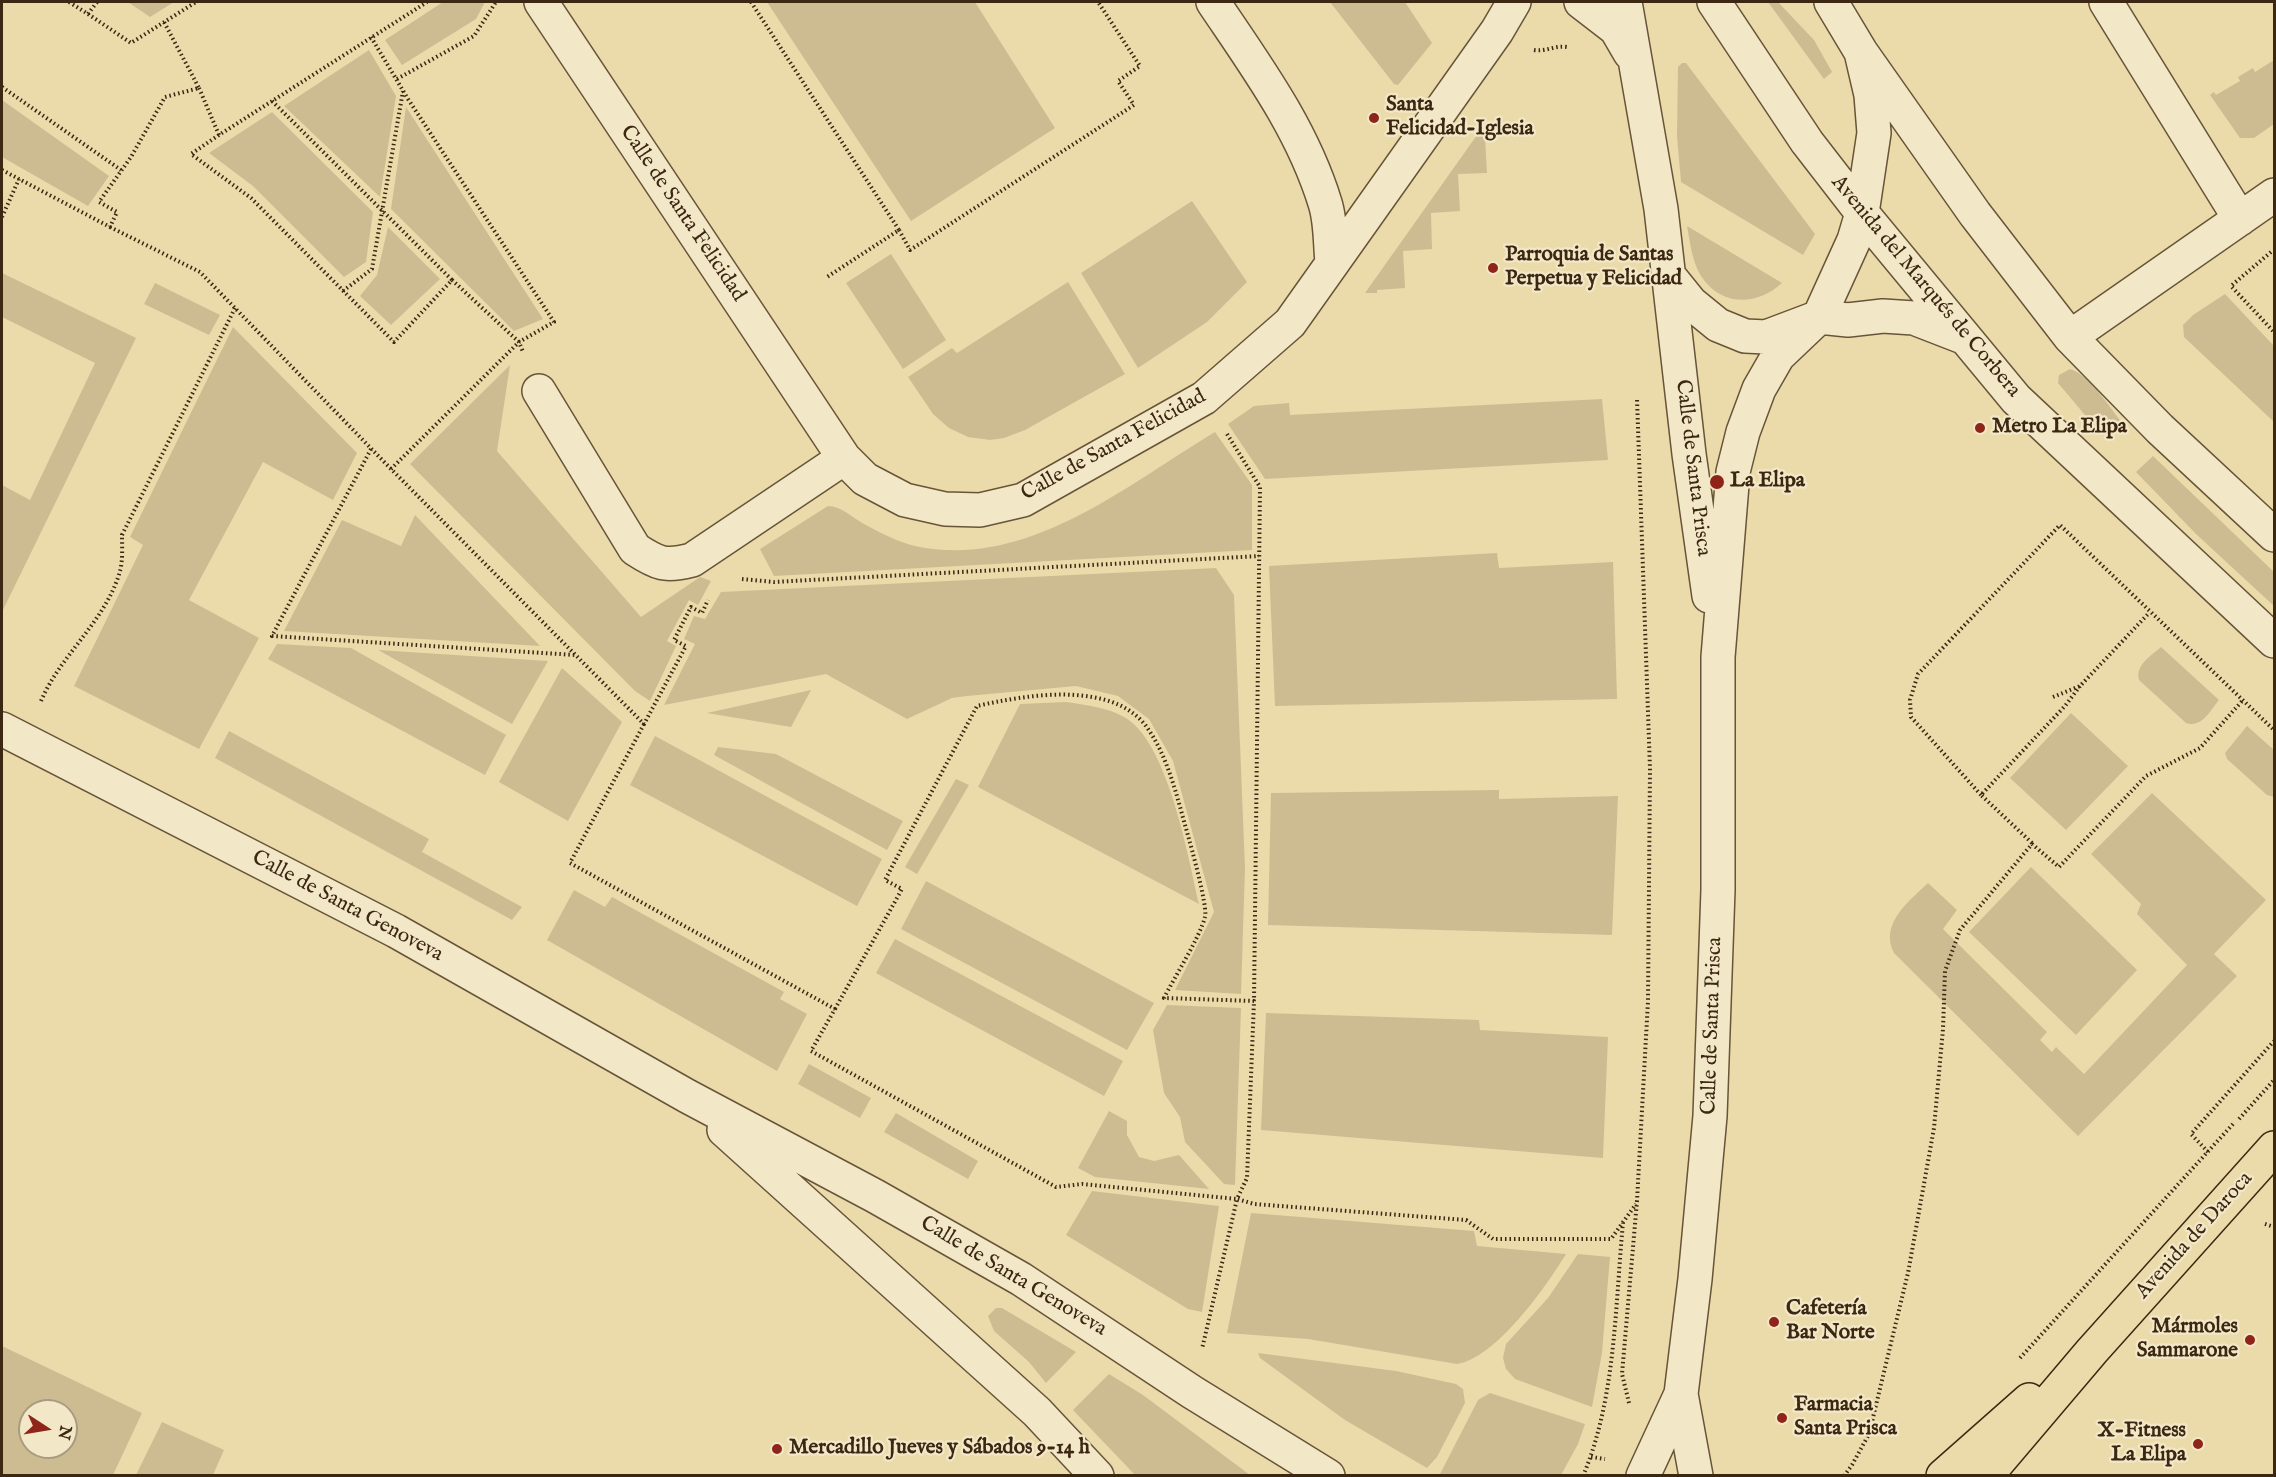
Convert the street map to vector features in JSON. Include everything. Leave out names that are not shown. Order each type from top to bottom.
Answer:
[{"type":"main road","name":"Avenida de Daroca","points":[[1986,1476],[2092,1351],[2274,1148]]},
{"type":"main road","name":"Avenida de Daroca","points":[[1943,1476],[2017,1409],[2092,1351]]},
{"type":"street","name":"Calle de Santa Felicidad","points":[[541,2],[844,458],[865,479],[905,500],[945,509],[980,510],[1023,500],[1204,398],[1290,323],[1519,4]]},
{"type":"street","points":[[1214,2],[1288,116],[1304,146],[1326,205],[1332,262]]},
{"type":"street","points":[[1581,2],[1616,29],[1637,65]]},
{"type":"street","name":"Calle de Santa Prisca","points":[[1625,2],[1670,277],[1687,443],[1718,657]]},
{"type":"street","name":"Avenida del Marqués de Corbera","points":[[1714,2],[1807,142],[1862,213],[2016,399],[2274,641]]},
{"type":"street","points":[[1813,2],[1836,10],[1861,51],[1975,214],[2070,337],[2160,429],[2274,535]]},
{"type":"street","points":[[2106,2],[2240,219]]},
{"type":"street","name":"Calle de Santa Prisca","points":[[1696,1476],[1681,1394],[1695,1279],[1710,1116],[1718,890],[1718,657],[1733,472],[1743,432],[1759,389],[1778,356],[1819,317],[1854,240],[1862,213],[1874,133],[1871,95],[1861,51]]},
{"type":"street","points":[[2070,337],[2274,195]]},
{"type":"street","points":[[1670,277],[1691,303],[1718,325],[1745,336],[1766,337],[1819,317],[1848,320],[1883,316],[1914,318],[1968,340]]},
{"type":"street","points":[[539,391],[634,549],[654,561],[670,566],[692,560],[844,458]]},
{"type":"street","name":"Calle de Santa Genoveva","points":[[12,734],[396,931],[687,1096],[875,1196],[1021,1279],[1192,1392],[1328,1476]]},
{"type":"street","name":"Calle de Santa Genoveva","points":[[687,1096],[1037,1412],[1097,1476]]},
{"type":"street","name":"Calle de Santa Prisca","points":[[1643,1476],[1681,1394]]},
{"type":"path","points":[[69,2],[131,43],[196,2]]},
{"type":"path","points":[[88,14],[97,2]]},
{"type":"path","points":[[427,2],[191,154],[251,198],[394,342],[452,280]]},
{"type":"path","points":[[396,79],[474,36],[496,2]]},
{"type":"path","points":[[751,2],[910,250],[1134,105],[1118,81],[1140,66],[1098,2]]},
{"type":"path","points":[[164,22],[199,88],[219,135]]},
{"type":"path","points":[[371,37],[403,91],[554,322],[519,342],[391,470]]},
{"type":"path","points":[[1533,49],[1540,51],[1556,45],[1576,48]]},
{"type":"path","points":[[2,87],[121,170]]},
{"type":"path","points":[[110,227],[117,212],[99,202],[165,97],[199,88]]},
{"type":"path","points":[[343,291],[372,269],[403,91]]},
{"type":"path","points":[[272,101],[452,280],[519,342]]},
{"type":"path","points":[[2,170],[200,272],[391,470],[644,724]]},
{"type":"path","points":[[2,217],[19,179]]},
{"type":"path","points":[[827,277],[899,230]]},
{"type":"path","points":[[2274,250],[2230,286],[2274,332]]},
{"type":"path","points":[[12,734],[102,612],[120,571],[122,535],[235,308]]},
{"type":"path","points":[[1192,1392],[1237,1199],[1247,1178],[1254,1001],[1260,487],[1204,398]]},
{"type":"path","points":[[1630,1410],[1623,1374],[1637,1202],[1648,1001],[1650,769],[1637,398]]},
{"type":"path","points":[[371,449],[272,636],[576,655]]},
{"type":"path","points":[[2242,700],[2200,748],[2146,776],[2060,867],[2032,844],[1981,795],[1911,717],[1910,700],[1918,674],[2060,525],[2149,613],[2242,700],[2274,730]]},
{"type":"path","points":[[731,578],[774,582],[1259,556]]},
{"type":"path","points":[[711,595],[702,613],[691,607],[674,640],[686,646],[570,863],[835,1009]]},
{"type":"path","points":[[1981,795],[2149,613]]},
{"type":"path","points":[[2053,697],[2080,686]]},
{"type":"path","points":[[1254,1001],[1164,998],[1206,915],[1173,785],[1160,749],[1145,725],[1129,712],[1104,700],[1069,694],[1013,698],[977,706],[885,880],[902,889],[811,1051],[1056,1187],[1082,1184],[1237,1199],[1254,1204],[1466,1220],[1493,1239],[1611,1239],[1637,1202]]},
{"type":"path","points":[[1844,1476],[1869,1434],[1908,1273],[1934,1128],[1943,1029],[1945,971],[1959,930],[2032,844]]},
{"type":"path","points":[[2208,1152],[2191,1134],[2274,1041]]},
{"type":"path","points":[[2018,1360],[2274,1080]]},
{"type":"path","points":[[1583,1476],[1598,1436],[1623,1223]]},
{"type":"path","points":[[2264,1224],[2274,1227]]},
{"type":"shaded area","points":[[128,2],[174,2],[150,17]]},
{"type":"shaded area","points":[[443,2],[485,2],[476,19],[402,65],[385,40]]},
{"type":"shaded area","points":[[767,2],[975,2],[1055,128],[911,221]]},
{"type":"shaded area","points":[[1330,2],[1405,2],[1432,43],[1398,85],[1394,84]]},
{"type":"shaded area","points":[[1768,2],[1778,2],[1814,40],[1832,72],[1824,79]]},
{"type":"shaded area","points":[[369,50],[396,96],[380,197],[284,106]]},
{"type":"shaded area","points":[[2274,60],[2274,124],[2254,138],[2240,138],[2210,95],[2214,92],[2216,95],[2240,81],[2238,77],[2253,68],[2255,72]]},
{"type":"shaded area","points":[[1686,63],[1815,234],[1803,255],[1681,182],[1677,136],[1678,67]]},
{"type":"shaded area","points":[[2,100],[109,176],[88,206],[2,157]]},
{"type":"shaded area","points":[[406,107],[543,319],[514,331],[391,209]]},
{"type":"shaded area","points":[[272,112],[373,212],[366,262],[344,277],[253,186],[209,153]]},
{"type":"shaded area","points":[[1513,125],[1515,135],[1485,137],[1487,173],[1458,174],[1460,211],[1431,213],[1432,249],[1403,251],[1405,288],[1365,293],[1482,128]]},
{"type":"shaded area","points":[[1192,201],[1247,282],[1207,322],[1138,368],[1081,273]]},
{"type":"shaded area","points":[[1687,226],[1782,283],[1772,291],[1751,299],[1729,298],[1719,293],[1709,286],[1695,265]]},
{"type":"shaded area","points":[[388,227],[440,279],[391,325],[360,296],[377,275]]},
{"type":"shaded area","points":[[891,254],[946,340],[903,369],[846,283]]},
{"type":"shaded area","points":[[2,273],[136,338],[2,612],[2,485],[30,500],[95,363],[2,317]]},
{"type":"shaded area","points":[[1068,282],[1125,374],[1025,430],[1004,438],[990,440],[968,437],[949,428],[933,414],[908,377],[952,348],[957,353]]},
{"type":"shaded area","points":[[155,283],[220,315],[209,335],[144,304]]},
{"type":"shaded area","points":[[2225,294],[2274,346],[2274,422],[2184,337],[2183,325],[2193,315]]},
{"type":"shaded area","points":[[233,327],[357,453],[333,500],[263,462],[189,600],[259,638],[199,749],[74,686],[143,545],[130,537]]},
{"type":"shaded area","points":[[510,365],[497,451],[641,617],[700,577],[711,581],[698,605],[689,600],[667,641],[676,646],[650,701],[635,691],[410,464]]},
{"type":"shaded area","points":[[2070,369],[2093,386],[2126,428],[2101,434],[2058,383],[2059,375]]},
{"type":"shaded area","points":[[1602,399],[1608,460],[1265,479],[1228,424],[1254,406],[1289,403],[1290,415]]},
{"type":"shaded area","points":[[1215,432],[1252,485],[1252,550],[774,576],[760,549],[828,506],[842,510],[864,524],[915,546],[956,550],[996,546],[1035,535],[1073,518],[1110,498]]},
{"type":"shaded area","points":[[2153,456],[2274,572],[2274,606],[2196,534],[2136,472]]},
{"type":"shaded area","points":[[415,515],[540,646],[284,631],[342,520],[401,546]]},
{"type":"shaded area","points":[[1497,553],[1499,568],[1613,562],[1617,699],[1275,706],[1269,566]]},
{"type":"shaded area","points":[[1216,568],[1234,595],[1245,868],[1241,994],[1175,990],[1214,912],[1173,761],[1149,719],[1118,696],[1076,686],[967,696],[952,698],[907,719],[826,674],[664,705],[695,644],[684,639],[694,616],[705,619],[721,592]]},
{"type":"shaded area","points":[[277,644],[351,648],[506,735],[485,775],[268,659]]},
{"type":"shaded area","points":[[2161,647],[2219,700],[2201,721],[2186,723],[2139,680],[2139,670],[2142,665]]},
{"type":"shaded area","points":[[378,650],[548,661],[512,724]]},
{"type":"shaded area","points":[[562,668],[622,722],[568,821],[499,782]]},
{"type":"shaded area","points":[[811,690],[791,727],[707,713]]},
{"type":"shaded area","points":[[1066,702],[1088,705],[1124,717],[1139,730],[1153,750],[1174,802],[1199,904],[978,787],[1020,704]]},
{"type":"shaded area","points":[[2071,713],[2128,766],[2066,830],[2010,778]]},
{"type":"shaded area","points":[[2247,726],[2274,750],[2274,797],[2267,795],[2227,759],[2225,753]]},
{"type":"shaded area","points":[[229,731],[429,839],[422,852],[522,907],[512,920],[215,758]]},
{"type":"shaded area","points":[[655,736],[882,859],[857,906],[630,785]]},
{"type":"shaded area","points":[[718,747],[776,754],[903,821],[887,850],[714,755]]},
{"type":"shaded area","points":[[956,779],[969,785],[917,874],[905,867]]},
{"type":"shaded area","points":[[1499,790],[1499,799],[1618,796],[1612,935],[1268,925],[1271,793]]},
{"type":"shaded area","points":[[2152,793],[2266,900],[2214,954],[2237,976],[2078,1136],[1894,953],[1890,942],[1890,932],[1898,914],[1928,883],[1957,910],[1943,929],[2047,1032],[2040,1040],[2052,1052],[2056,1047],[2084,1074],[2187,965],[2137,914],[2141,904],[2091,854]]},
{"type":"shaded area","points":[[2031,867],[2137,970],[2076,1035],[1969,932]]},
{"type":"shaded area","points":[[926,881],[1154,1003],[1127,1050],[901,929]]},
{"type":"shaded area","points":[[574,890],[605,907],[612,897],[784,992],[780,999],[807,1014],[777,1071],[547,940]]},
{"type":"shaded area","points":[[895,939],[1123,1061],[1104,1096],[876,973]]},
{"type":"shaded area","points":[[1167,1005],[1241,1008],[1235,1185],[1224,1184],[1185,1142],[1180,1117],[1164,1093],[1153,1030]]},
{"type":"shaded area","points":[[1266,1013],[1479,1020],[1480,1030],[1608,1037],[1603,1158],[1261,1130]]},
{"type":"shaded area","points":[[809,1064],[871,1098],[860,1118],[798,1084]]},
{"type":"shaded area","points":[[1109,1111],[1127,1121],[1127,1135],[1139,1157],[1154,1161],[1179,1155],[1209,1189],[1095,1177],[1078,1168]]},
{"type":"shaded area","points":[[896,1113],[978,1161],[968,1179],[884,1132]]},
{"type":"shaded area","points":[[1092,1191],[1219,1206],[1202,1312],[1188,1309],[1066,1235]]},
{"type":"shaded area","points":[[1251,1213],[1474,1231],[1477,1246],[1566,1254],[1519,1319],[1488,1349],[1472,1359],[1457,1364],[1308,1339],[1227,1333]]},
{"type":"shaded area","points":[[1578,1254],[1610,1257],[1602,1353],[1592,1407],[1515,1379],[1506,1369],[1503,1358],[1506,1344],[1548,1298]]},
{"type":"shaded area","points":[[996,1308],[1002,1308],[1076,1352],[1046,1383],[1029,1362],[994,1331],[988,1316]]},
{"type":"shaded area","points":[[2,1346],[142,1413],[113,1475],[2,1475]]},
{"type":"shaded area","points":[[1258,1353],[1396,1371],[1456,1384],[1463,1389],[1465,1403],[1437,1457],[1427,1468],[1345,1420],[1260,1358]]},
{"type":"shaded area","points":[[1109,1374],[1143,1395],[1250,1475],[1135,1475],[1073,1410]]},
{"type":"shaded area","points":[[1490,1393],[1585,1424],[1578,1444],[1561,1475],[1440,1474],[1478,1400]]},
{"type":"shaded area","points":[[162,1422],[224,1450],[213,1475],[136,1475]]},
{"type":"place","name":"Santa Felicidad-Iglesia","points":[[1374,118]]},
{"type":"place","name":"Parroquia de Santas Perpetua y Felicidad","points":[[1493,268]]},
{"type":"place","name":"Metro La Elipa","points":[[1980,428]]},
{"type":"place","name":"La Elipa","points":[[1717,482]]},
{"type":"place","name":"Cafetería Bar Norte","points":[[1774,1322]]},
{"type":"place","name":"Mármoles Sammarone","points":[[2250,1340]]},
{"type":"place","name":"Farmacia Santa Prisca","points":[[1782,1418]]},
{"type":"place","name":"X-Fitness La Elipa","points":[[2198,1444]]},
{"type":"place","name":"Mercadillo Jueves y Sábados 9-14 h","points":[[777,1449]]}]
